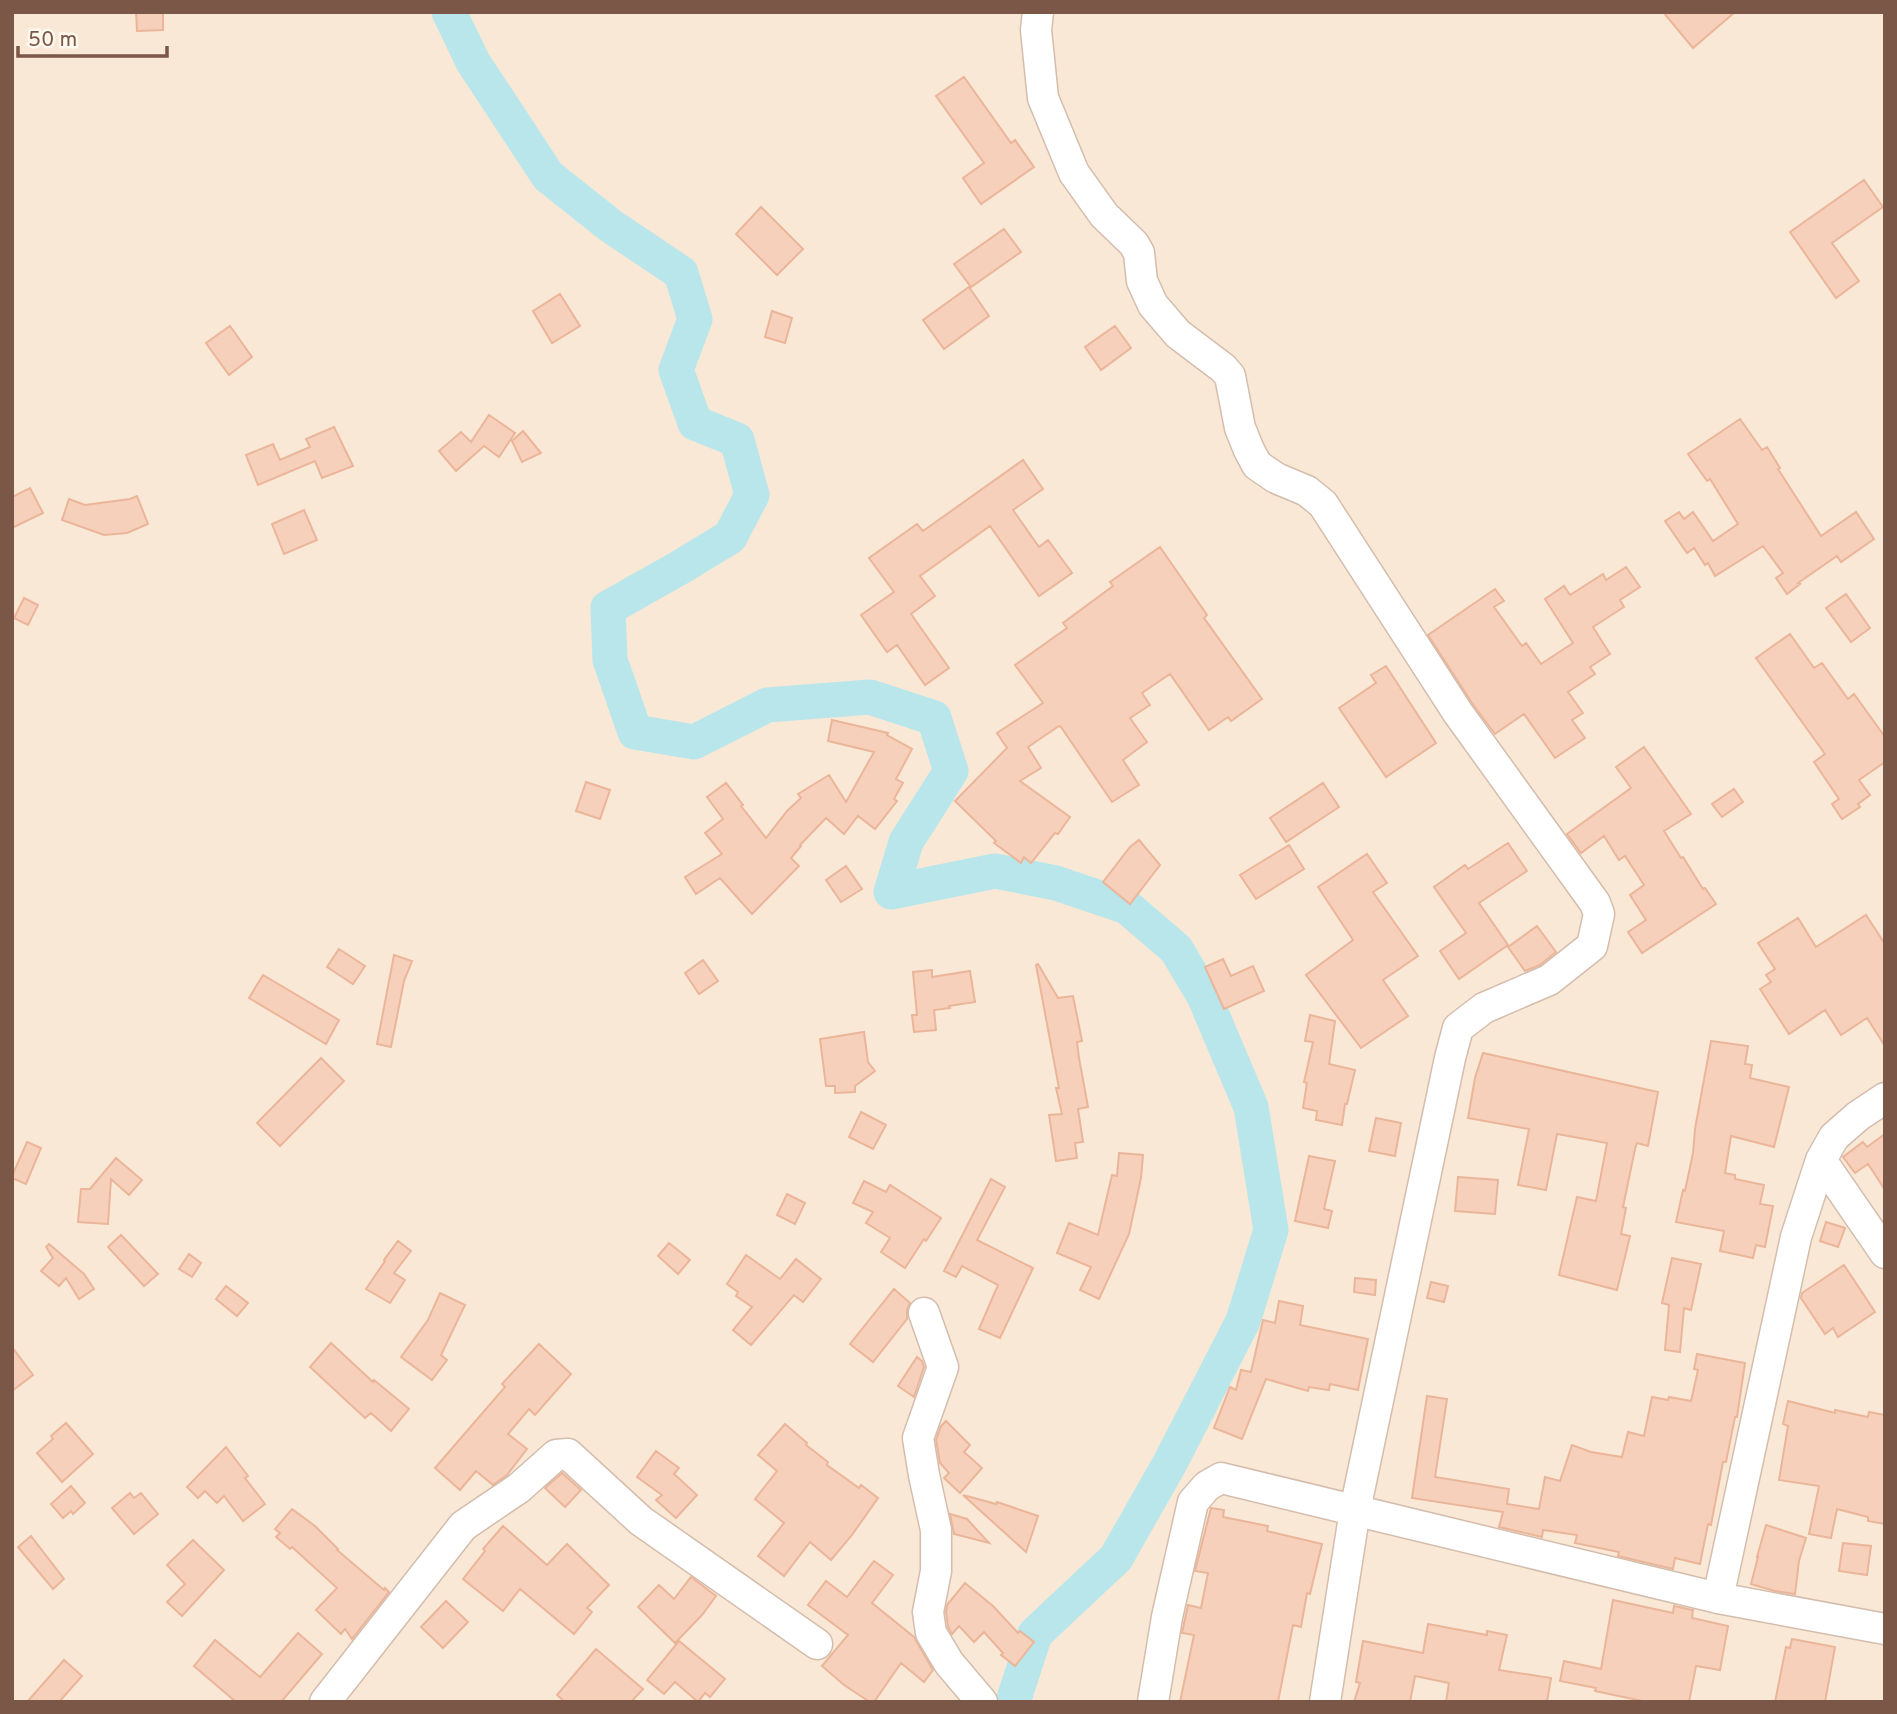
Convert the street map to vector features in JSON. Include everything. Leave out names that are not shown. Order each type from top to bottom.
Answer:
[{"type":"street","points":[[1038,12],[1036,30],[1043,98],[1074,173],[1104,215],[1134,244],[1139,253],[1142,281],[1153,305],[1178,334],[1230,376],[1240,428],[1257,465],[1276,478],[1307,491],[1323,504],[1458,713],[1595,904],[1599,914],[1592,946],[1549,980],[1484,1008],[1458,1028],[1355,1510],[1325,1702]]},
{"type":"street","points":[[1718,1598],[1796,1237],[1821,1160],[1834,1137],[1858,1116],[1885,1098]]},
{"type":"street","points":[[1821,1160],[1885,1253]]},
{"type":"street","points":[[924,1313],[943,1367],[918,1438],[936,1530],[936,1571],[929,1612],[931,1633],[949,1663],[982,1702]]},
{"type":"street","points":[[325,1702],[463,1526],[519,1488],[556,1455],[568,1454],[641,1521],[817,1644]]},
{"type":"street","points":[[1153,1702],[1167,1617],[1193,1502],[1207,1486],[1221,1478],[1718,1598],[1885,1629]]},
{"type":"shaded area","points":[[12,12],[1885,12],[1885,1702],[12,1702]]},
{"type":"building","points":[[136,12],[163,12],[163,30],[137,31]]},
{"type":"building","points":[[1663,12],[1735,12],[1693,48]]},
{"type":"building","points":[[964,77],[1011,143],[1015,140],[1034,167],[981,204],[963,178],[984,163],[936,96]]},
{"type":"building","points":[[1864,180],[1883,207],[1832,243],[1859,281],[1836,298],[1790,232]]},
{"type":"building","points":[[761,207],[803,249],[777,275],[736,234]]},
{"type":"building","points":[[1004,229],[1021,252],[971,287],[954,264]]},
{"type":"building","points":[[969,287],[989,316],[944,349],[923,320]]},
{"type":"building","points":[[560,294],[580,326],[552,343],[533,311]]},
{"type":"building","points":[[772,311],[792,318],[785,343],[765,337]]},
{"type":"building","points":[[230,326],[252,357],[229,375],[206,343]]},
{"type":"building","points":[[1115,326],[1131,348],[1101,370],[1085,347]]},
{"type":"building","points":[[489,415],[515,433],[499,457],[484,446],[456,471],[439,451],[461,432],[471,442]]},
{"type":"building","points":[[1740,419],[1762,450],[1767,447],[1821,536],[1856,512],[1874,539],[1841,562],[1837,556],[1798,583],[1800,584],[1787,594],[1776,578],[1783,573],[1763,546],[1715,576],[1708,563],[1705,565],[1694,548],[1687,553],[1665,521],[1679,512],[1684,519],[1693,512],[1713,541],[1738,524],[1710,479],[1707,481],[1688,454]]},
{"type":"building","points":[[334,427],[353,466],[322,478],[315,461],[258,485],[246,455],[273,444],[280,460],[310,447],[306,439]]},
{"type":"building","points":[[523,431],[541,453],[522,462],[512,441]]},
{"type":"building","points":[[1023,460],[1043,489],[1013,510],[1039,547],[1048,540],[1072,573],[1039,596],[990,526],[920,576],[935,596],[911,614],[949,668],[925,685],[897,645],[887,652],[861,615],[894,592],[869,558],[917,524],[923,531]]},
{"type":"building","points":[[30,488],[43,513],[12,528],[12,497]]},
{"type":"building","points":[[137,496],[148,524],[127,533],[104,535],[62,520],[69,499],[85,505]]},
{"type":"building","points":[[304,510],[317,540],[284,554],[272,524]]},
{"type":"building","points":[[1160,547],[1207,615],[1204,618],[1262,699],[1231,721],[1228,717],[1209,730],[1170,674],[1142,693],[1150,705],[1130,718],[1147,742],[1123,760],[1139,785],[1112,802],[1061,727],[1028,747],[1041,768],[1020,781],[1070,817],[1031,863],[1024,857],[1021,863],[994,843],[996,841],[955,801],[1007,748],[997,733],[1043,703],[1015,665],[1067,628],[1063,623],[1113,586],[1110,582]]},
{"type":"building","points":[[1626,567],[1640,587],[1620,600],[1624,607],[1593,627],[1610,654],[1590,667],[1595,674],[1568,692],[1583,713],[1572,720],[1585,738],[1555,758],[1524,714],[1495,734],[1428,635],[1495,589],[1504,601],[1494,607],[1522,646],[1526,643],[1541,664],[1573,643],[1545,599],[1564,586],[1570,595],[1603,574],[1606,580]]},
{"type":"building","points":[[1846,594],[1870,628],[1851,642],[1826,608]]},
{"type":"building","points":[[24,598],[38,605],[28,625],[14,618]]},
{"type":"building","points":[[1790,634],[1814,668],[1822,663],[1848,699],[1854,694],[1885,737],[1885,762],[1859,780],[1870,795],[1858,804],[1860,807],[1842,819],[1832,804],[1839,799],[1814,762],[1825,754],[1756,658]]},
{"type":"building","points":[[1386,666],[1436,743],[1386,777],[1339,708],[1376,683],[1371,675]]},
{"type":"building","points":[[832,720],[888,733],[887,735],[912,749],[896,779],[903,783],[894,799],[897,801],[875,829],[858,816],[844,834],[826,818],[791,858],[799,866],[752,914],[720,878],[696,894],[685,877],[722,854],[705,833],[723,819],[707,797],[726,783],[766,838],[801,798],[798,794],[829,775],[846,802],[874,752],[828,741]]},
{"type":"building","points":[[1644,747],[1691,814],[1664,831],[1716,904],[1642,953],[1628,932],[1646,920],[1630,895],[1644,885],[1625,856],[1619,860],[1604,836],[1581,853],[1567,834],[1631,788],[1616,767]]},
{"type":"building","points":[[586,782],[610,790],[600,819],[576,811]]},
{"type":"building","points":[[1323,783],[1339,807],[1286,842],[1270,818]]},
{"type":"building","points":[[1734,789],[1743,802],[1722,817],[1712,804]]},
{"type":"building","points":[[1139,840],[1160,865],[1130,904],[1103,882],[1130,847]]},
{"type":"building","points":[[1508,843],[1527,871],[1479,903],[1508,945],[1459,979],[1440,951],[1466,933],[1434,887],[1465,865],[1468,869]]},
{"type":"building","points":[[1289,845],[1304,869],[1256,899],[1240,875]]},
{"type":"building","points":[[1367,854],[1387,883],[1373,892],[1418,956],[1383,980],[1408,1016],[1361,1048],[1306,975],[1353,940],[1318,887]]},
{"type":"building","points":[[846,866],[862,889],[841,902],[826,880]]},
{"type":"building","points":[[1866,915],[1885,944],[1885,1046],[1867,1018],[1841,1035],[1825,1010],[1789,1034],[1760,989],[1771,982],[1766,975],[1775,969],[1758,943],[1798,918],[1816,947]]},
{"type":"building","points":[[1537,926],[1556,952],[1540,965],[1525,971],[1508,947]]},
{"type":"building","points":[[339,949],[365,966],[353,984],[327,967]]},
{"type":"building","points":[[394,955],[412,961],[404,981],[391,1047],[377,1044]]},
{"type":"building","points":[[1223,959],[1231,976],[1253,966],[1264,991],[1224,1009],[1205,967]]},
{"type":"building","points":[[703,960],[718,981],[699,994],[685,973]]},
{"type":"building","points":[[1038,964],[1058,998],[1073,996],[1082,1041],[1077,1042],[1088,1107],[1078,1109],[1083,1142],[1075,1143],[1077,1158],[1056,1161],[1049,1115],[1062,1114],[1036,965]]},
{"type":"building","points":[[932,970],[932,977],[970,971],[975,1002],[934,1010],[936,1030],[914,1032],[912,1015],[917,1015],[913,972]]},
{"type":"building","points":[[263,975],[339,1020],[326,1044],[249,998]]},
{"type":"building","points":[[1310,1015],[1335,1021],[1329,1064],[1355,1070],[1342,1125],[1316,1120],[1317,1111],[1303,1108],[1307,1083],[1304,1082],[1313,1042],[1305,1041]]},
{"type":"building","points":[[864,1032],[868,1062],[875,1071],[855,1086],[855,1092],[835,1093],[835,1086],[826,1086],[820,1039]]},
{"type":"building","points":[[1711,1041],[1748,1046],[1745,1064],[1752,1065],[1750,1078],[1789,1087],[1774,1147],[1731,1136],[1725,1173],[1735,1175],[1735,1179],[1764,1185],[1760,1204],[1773,1206],[1765,1247],[1756,1245],[1753,1258],[1720,1251],[1724,1231],[1676,1222],[1693,1153]]},
{"type":"building","points":[[1483,1053],[1658,1092],[1648,1146],[1637,1143],[1635,1149],[1623,1207],[1626,1208],[1621,1234],[1630,1236],[1617,1290],[1559,1275],[1577,1197],[1596,1201],[1607,1143],[1557,1134],[1546,1190],[1518,1185],[1529,1129],[1468,1118],[1475,1078]]},
{"type":"building","points":[[321,1058],[344,1081],[280,1146],[257,1123]]},
{"type":"building","points":[[861,1112],[886,1125],[873,1149],[849,1137]]},
{"type":"building","points":[[1376,1118],[1401,1123],[1395,1156],[1369,1151]]},
{"type":"building","points":[[1885,1134],[1885,1190],[1868,1164],[1855,1173],[1843,1157],[1863,1142],[1867,1147]]},
{"type":"building","points":[[27,1142],[41,1148],[26,1184],[12,1176]]},
{"type":"building","points":[[1119,1153],[1143,1155],[1141,1178],[1129,1234],[1099,1299],[1080,1290],[1091,1267],[1057,1253],[1069,1223],[1098,1235],[1112,1175],[1117,1176]]},
{"type":"building","points":[[1309,1156],[1335,1161],[1324,1209],[1332,1211],[1328,1228],[1295,1221]]},
{"type":"building","points":[[116,1158],[142,1180],[129,1195],[111,1179],[108,1224],[78,1222],[81,1189],[90,1189]]},
{"type":"building","points":[[1458,1177],[1498,1180],[1495,1214],[1455,1211]]},
{"type":"building","points":[[991,1179],[1005,1187],[977,1240],[1033,1268],[1000,1338],[979,1329],[998,1285],[962,1266],[956,1277],[944,1271]]},
{"type":"building","points":[[864,1181],[886,1192],[890,1185],[941,1218],[905,1268],[881,1252],[890,1238],[866,1223],[873,1212],[853,1203]]},
{"type":"building","points":[[787,1194],[805,1203],[795,1224],[777,1215]]},
{"type":"building","points":[[1826,1222],[1845,1228],[1838,1247],[1820,1241]]},
{"type":"building","points":[[121,1235],[158,1274],[144,1286],[108,1247]]},
{"type":"building","points":[[398,1241],[411,1251],[394,1273],[405,1280],[390,1303],[366,1289]]},
{"type":"building","points":[[669,1243],[690,1260],[678,1274],[658,1256]]},
{"type":"building","points":[[49,1244],[84,1274],[94,1289],[79,1299],[66,1278],[59,1286],[41,1271],[53,1258],[46,1247]]},
{"type":"building","points":[[189,1254],[201,1263],[192,1277],[179,1269]]},
{"type":"building","points":[[746,1255],[780,1279],[796,1259],[821,1279],[803,1302],[794,1295],[751,1345],[733,1330],[752,1307],[736,1296],[738,1292],[727,1284]]},
{"type":"building","points":[[1672,1258],[1701,1264],[1691,1310],[1684,1308],[1680,1352],[1665,1350],[1669,1305],[1662,1303]]},
{"type":"building","points":[[1844,1265],[1875,1312],[1838,1337],[1833,1328],[1825,1334],[1801,1298],[1802,1293]]},
{"type":"building","points":[[1355,1278],[1376,1280],[1375,1295],[1354,1292]]},
{"type":"building","points":[[1431,1282],[1448,1286],[1444,1302],[1427,1298]]},
{"type":"building","points":[[226,1286],[248,1303],[237,1316],[216,1299]]},
{"type":"building","points":[[894,1289],[910,1303],[907,1319],[873,1362],[850,1344]]},
{"type":"building","points":[[440,1293],[465,1305],[441,1355],[447,1360],[432,1380],[401,1357],[428,1320]]},
{"type":"building","points":[[1279,1301],[1303,1306],[1300,1325],[1368,1339],[1358,1390],[1330,1384],[1329,1390],[1309,1387],[1308,1391],[1266,1379],[1242,1439],[1214,1428],[1230,1387],[1236,1390],[1241,1370],[1251,1372],[1263,1320],[1275,1323]]},
{"type":"building","points":[[331,1343],[373,1382],[374,1380],[409,1409],[391,1431],[371,1413],[365,1418],[310,1367]]},
{"type":"building","points":[[539,1344],[571,1374],[535,1415],[529,1409],[508,1434],[527,1449],[507,1475],[493,1485],[476,1471],[460,1490],[435,1468],[505,1387],[502,1384]]},
{"type":"building","points":[[12,1347],[33,1375],[12,1391]]},
{"type":"building","points":[[1697,1354],[1745,1363],[1737,1417],[1726,1462],[1723,1462],[1711,1525],[1708,1524],[1700,1564],[1675,1558],[1673,1569],[1618,1556],[1619,1552],[1575,1543],[1577,1535],[1543,1530],[1542,1537],[1499,1527],[1503,1512],[1412,1498],[1427,1396],[1447,1399],[1435,1477],[1509,1489],[1507,1504],[1539,1509],[1545,1477],[1560,1481],[1572,1445],[1591,1452],[1622,1457],[1628,1432],[1644,1436],[1652,1397],[1691,1401],[1698,1370],[1694,1369]]},
{"type":"building","points":[[917,1357],[924,1367],[914,1397],[898,1386]]},
{"type":"building","points":[[1788,1401],[1835,1413],[1835,1410],[1868,1417],[1869,1412],[1885,1415],[1885,1524],[1868,1521],[1868,1517],[1837,1509],[1831,1538],[1809,1534],[1819,1486],[1779,1480],[1788,1426],[1783,1424]]},
{"type":"building","points":[[946,1421],[970,1445],[964,1452],[982,1468],[960,1493],[944,1478],[949,1473],[940,1463],[936,1440]]},
{"type":"building","points":[[66,1423],[93,1454],[62,1482],[37,1453]]},
{"type":"building","points":[[785,1424],[828,1462],[827,1465],[878,1498],[831,1560],[810,1542],[784,1576],[758,1556],[784,1523],[755,1499],[777,1471],[758,1455]]},
{"type":"building","points":[[226,1447],[265,1504],[243,1521],[224,1496],[217,1503],[205,1491],[198,1498],[187,1487]]},
{"type":"building","points":[[656,1451],[679,1468],[674,1474],[697,1495],[676,1518],[656,1500],[662,1495],[637,1477]]},
{"type":"building","points":[[562,1473],[581,1490],[565,1507],[545,1488]]},
{"type":"building","points":[[71,1486],[85,1503],[73,1514],[71,1511],[63,1518],[51,1504]]},
{"type":"building","points":[[130,1493],[134,1498],[141,1493],[158,1514],[134,1534],[112,1508]]},
{"type":"building","points":[[963,1495],[996,1504],[997,1502],[1038,1516],[1026,1552]]},
{"type":"building","points":[[1211,1508],[1224,1510],[1223,1517],[1268,1526],[1267,1531],[1322,1544],[1310,1594],[1307,1593],[1301,1627],[1293,1625],[1278,1702],[1180,1702],[1194,1635],[1182,1633],[1188,1605],[1201,1608],[1208,1573],[1195,1571]]},
{"type":"building","points":[[292,1509],[389,1592],[352,1639],[345,1629],[341,1634],[316,1610],[337,1588],[292,1547],[290,1549],[276,1537],[280,1533],[275,1529]]},
{"type":"building","points":[[950,1514],[967,1519],[989,1543],[954,1534]]},
{"type":"building","points":[[1766,1525],[1806,1538],[1799,1561],[1795,1594],[1751,1584]]},
{"type":"building","points":[[503,1526],[547,1565],[567,1544],[609,1585],[587,1608],[592,1612],[574,1634],[520,1589],[503,1611],[463,1579],[485,1551],[483,1549]]},
{"type":"building","points":[[31,1536],[64,1579],[53,1589],[18,1547]]},
{"type":"building","points":[[193,1540],[224,1570],[182,1616],[167,1602],[185,1584],[167,1565]]},
{"type":"building","points":[[1843,1543],[1871,1546],[1867,1575],[1839,1571]]},
{"type":"building","points":[[874,1561],[893,1575],[872,1603],[914,1637],[933,1670],[924,1682],[901,1663],[874,1702],[870,1702],[822,1666],[848,1635],[808,1605],[826,1581],[847,1597]]},
{"type":"building","points":[[691,1577],[716,1596],[675,1643],[638,1607],[659,1585],[674,1599]]},
{"type":"building","points":[[965,1583],[993,1606],[1018,1633],[1020,1631],[1034,1642],[1015,1666],[1001,1655],[1003,1653],[984,1632],[974,1642],[959,1626],[952,1634],[948,1627],[947,1605]]},
{"type":"building","points":[[1613,1600],[1673,1613],[1674,1606],[1693,1610],[1692,1618],[1728,1626],[1720,1670],[1696,1666],[1689,1702],[1647,1702],[1560,1681],[1564,1661],[1601,1669]]},
{"type":"building","points":[[446,1601],[468,1622],[443,1648],[421,1627]]},
{"type":"building","points":[[1428,1624],[1487,1635],[1487,1631],[1507,1635],[1499,1670],[1551,1678],[1547,1702],[1446,1702],[1449,1683],[1415,1676],[1410,1702],[1354,1702],[1360,1683],[1356,1682],[1363,1641],[1423,1653]]},
{"type":"building","points":[[298,1633],[322,1654],[281,1702],[236,1702],[194,1666],[215,1640],[260,1677]]},
{"type":"building","points":[[1792,1639],[1835,1647],[1825,1702],[1775,1702],[1786,1647],[1790,1648]]},
{"type":"building","points":[[679,1641],[725,1679],[710,1697],[705,1693],[698,1702],[675,1682],[664,1694],[647,1680]]},
{"type":"building","points":[[596,1649],[643,1689],[631,1702],[565,1702],[557,1695]]},
{"type":"building","points":[[64,1660],[82,1676],[59,1702],[27,1702]]},
{"type":"waterway","points":[[449,12],[473,62],[548,176],[611,226],[681,273],[695,319],[676,370],[695,423],[737,440],[752,495],[730,537],[608,608],[610,660],[635,732],[694,742],[767,705],[870,697],[934,718],[951,771],[906,842],[891,892],[995,871],[1056,883],[1127,907],[1176,949],[1204,996],[1251,1107],[1271,1230],[1243,1321],[1170,1463],[1116,1558],[1035,1634],[1013,1702]]}]
